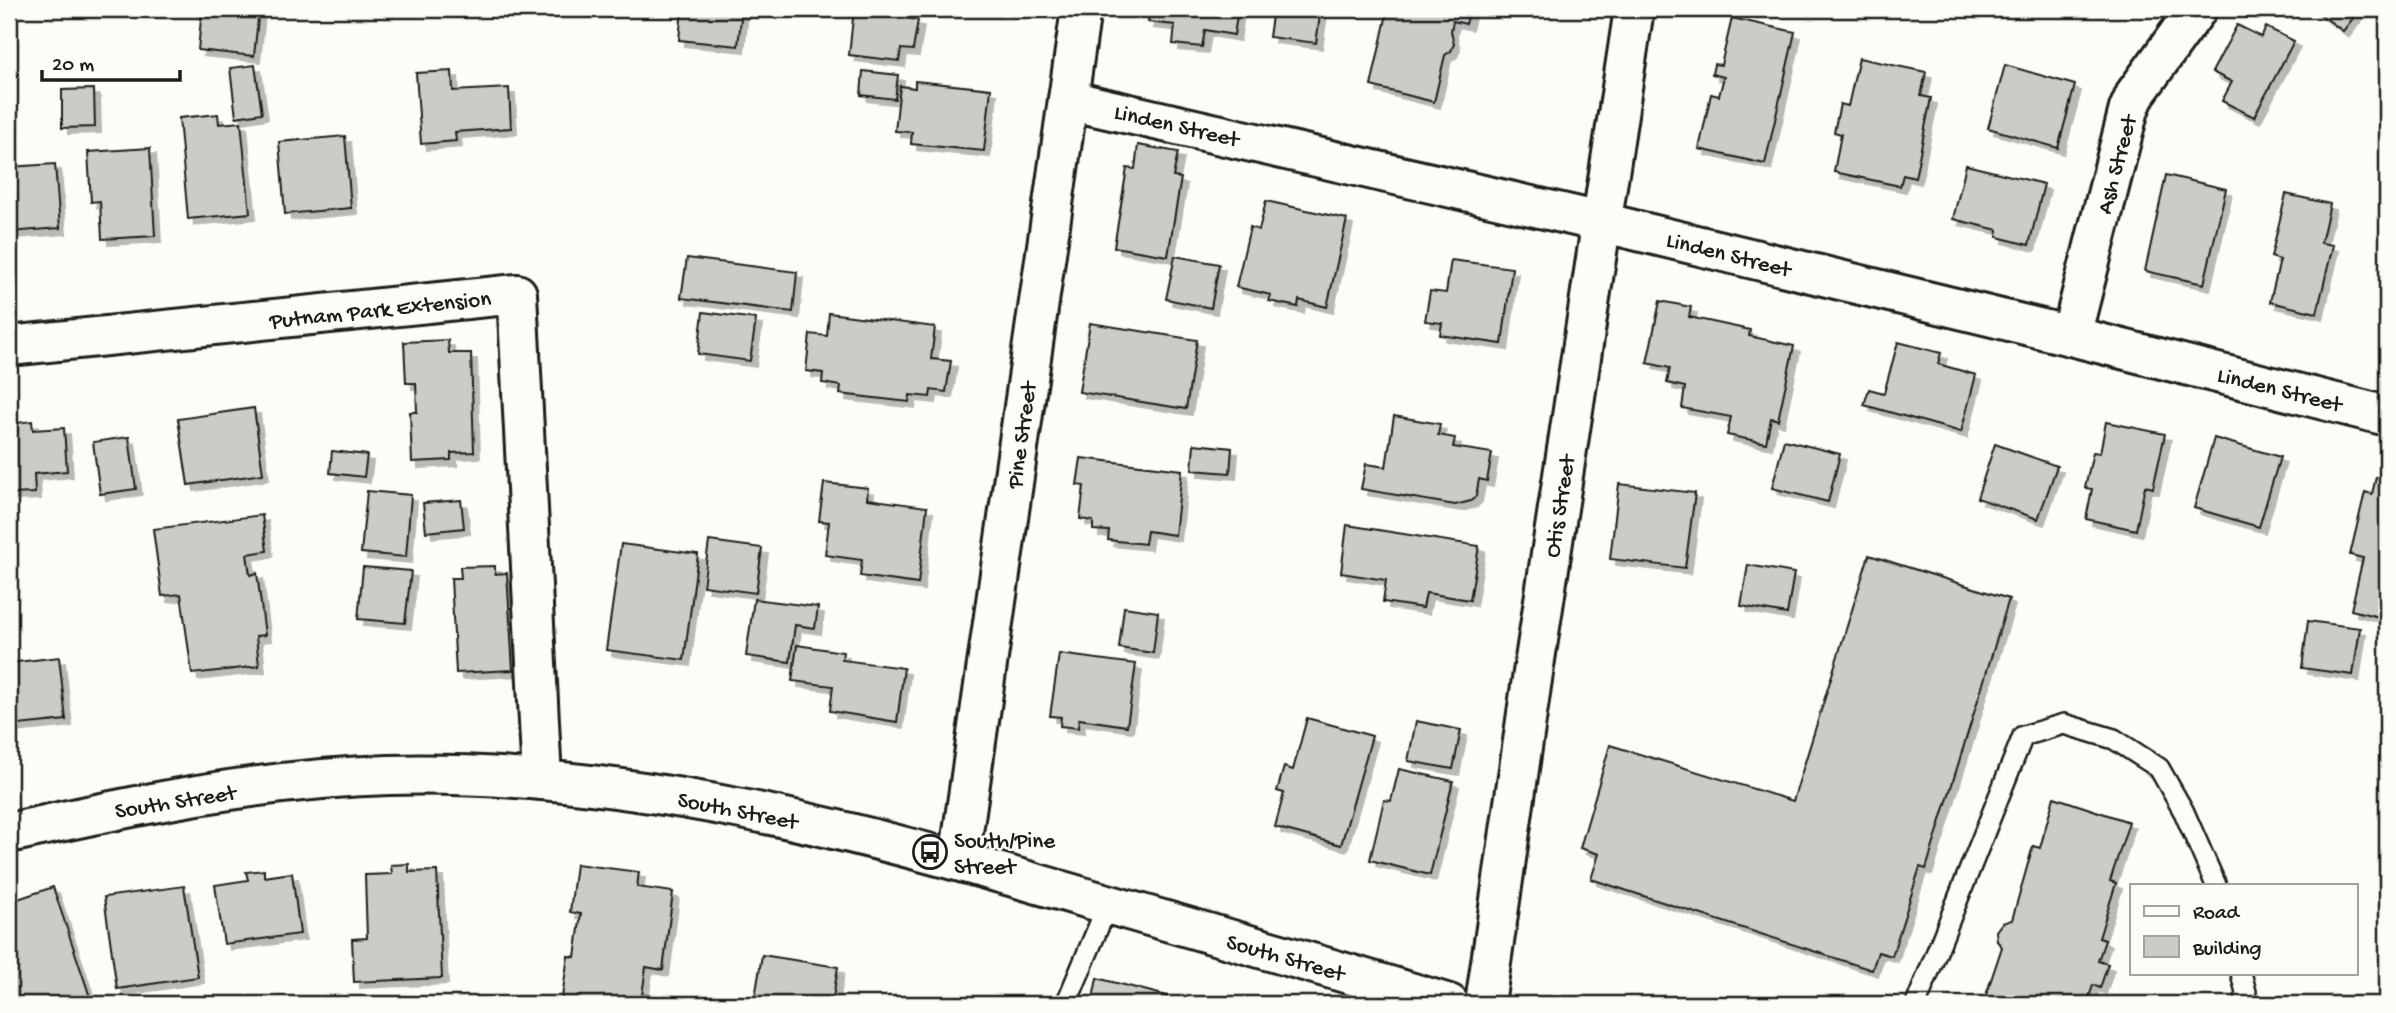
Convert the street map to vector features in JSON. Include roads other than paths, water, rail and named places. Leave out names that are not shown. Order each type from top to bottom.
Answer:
[{"type":"street","name":"Pine Street","points":[[958,860],[1081,9]]},
{"type":"street","name":"Otis Street","points":[[1485,1004],[1634,9]]},
{"type":"street","name":"Ash Street","points":[[2071,336],[2129,109],[2136,93],[2197,9]]},
{"type":"street","name":"Linden Street","points":[[1069,100],[1601,222],[2387,416]]},
{"type":"street","name":"Putnam Park Extension","points":[[9,346],[517,294],[542,780]]},
{"type":"street","name":"South Street","points":[[9,833],[144,803],[298,781],[390,775],[542,780],[696,799],[816,823],[958,860],[1108,904],[1373,993],[1449,1004]]},
{"type":"lane","points":[[1916,1004],[2023,736],[2064,724],[2113,738],[2160,768],[2184,812],[2216,884]]},
{"type":"lane","points":[[1066,1004],[1108,904]]},
{"type":"lane","points":[[2241,974],[2246,992],[2245,1004]]},
{"type":"place","name":"South/Pine Street","points":[[930,852]]}]
